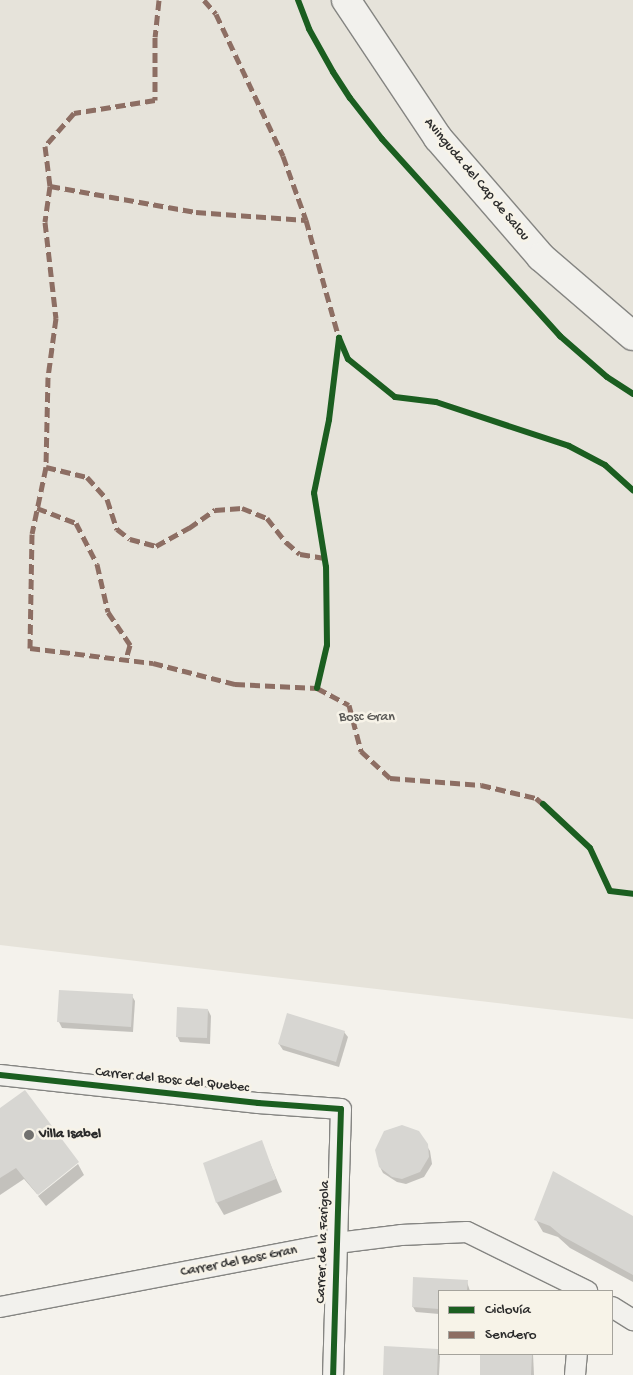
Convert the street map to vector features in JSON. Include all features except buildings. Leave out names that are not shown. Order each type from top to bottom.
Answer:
[{"type":"street","name":"Avinguda del Cap de Salou","points":[[346,0],[438,138],[542,257],[633,336]]},
{"type":"street","name":"Carrer del Bosc del Quebec","points":[[0,1075],[258,1103],[341,1109]]},
{"type":"street","name":"Carrer de la Farigola","points":[[333,1375],[341,1109]]},
{"type":"street","name":"Carrer del Bosc Gran","points":[[0,1307],[337,1243],[401,1235],[467,1232],[582,1290]]},
{"type":"street","points":[[613,1308],[633,1320]]},
{"type":"street","points":[[574,1375],[577,1355]]},
{"type":"green space","name":"Bosc Gran","points":[[0,0],[633,0],[633,1019],[0,945]]},
{"type":"marked path","points":[[159,0],[155,37],[155,100],[74,113],[45,146],[50,186],[45,222],[56,318],[48,377],[46,467],[32,534],[30,648],[153,663],[235,684],[317,688],[349,705],[361,751],[390,778],[481,785],[536,798],[543,804]]},
{"type":"marked path","points":[[204,0],[216,14],[283,156],[306,220],[339,338]]},
{"type":"marked path","points":[[50,186],[196,212],[306,220]]},
{"type":"marked path","points":[[46,467],[87,477],[107,499],[117,529],[130,539],[156,546],[189,528],[215,510],[242,508],[267,518],[286,542],[300,554],[325,558]]},
{"type":"marked path","points":[[37,508],[76,523],[97,564],[108,612],[130,645],[126,659]]},
{"type":"cycle path","points":[[298,0],[309,29],[333,72],[350,98],[382,139],[560,336],[607,377],[633,394]]},
{"type":"cycle path","points":[[317,688],[327,645],[326,567],[314,493],[329,420],[339,338],[348,359],[395,397],[436,402],[569,446],[605,465],[633,490]]},
{"type":"cycle path","points":[[543,804],[590,848],[610,891],[633,894]]},
{"type":"cycle path","points":[[0,1075],[258,1103],[341,1109],[333,1375]]},
{"type":"place","name":"Villa Isabel","points":[[29,1135]]}]
